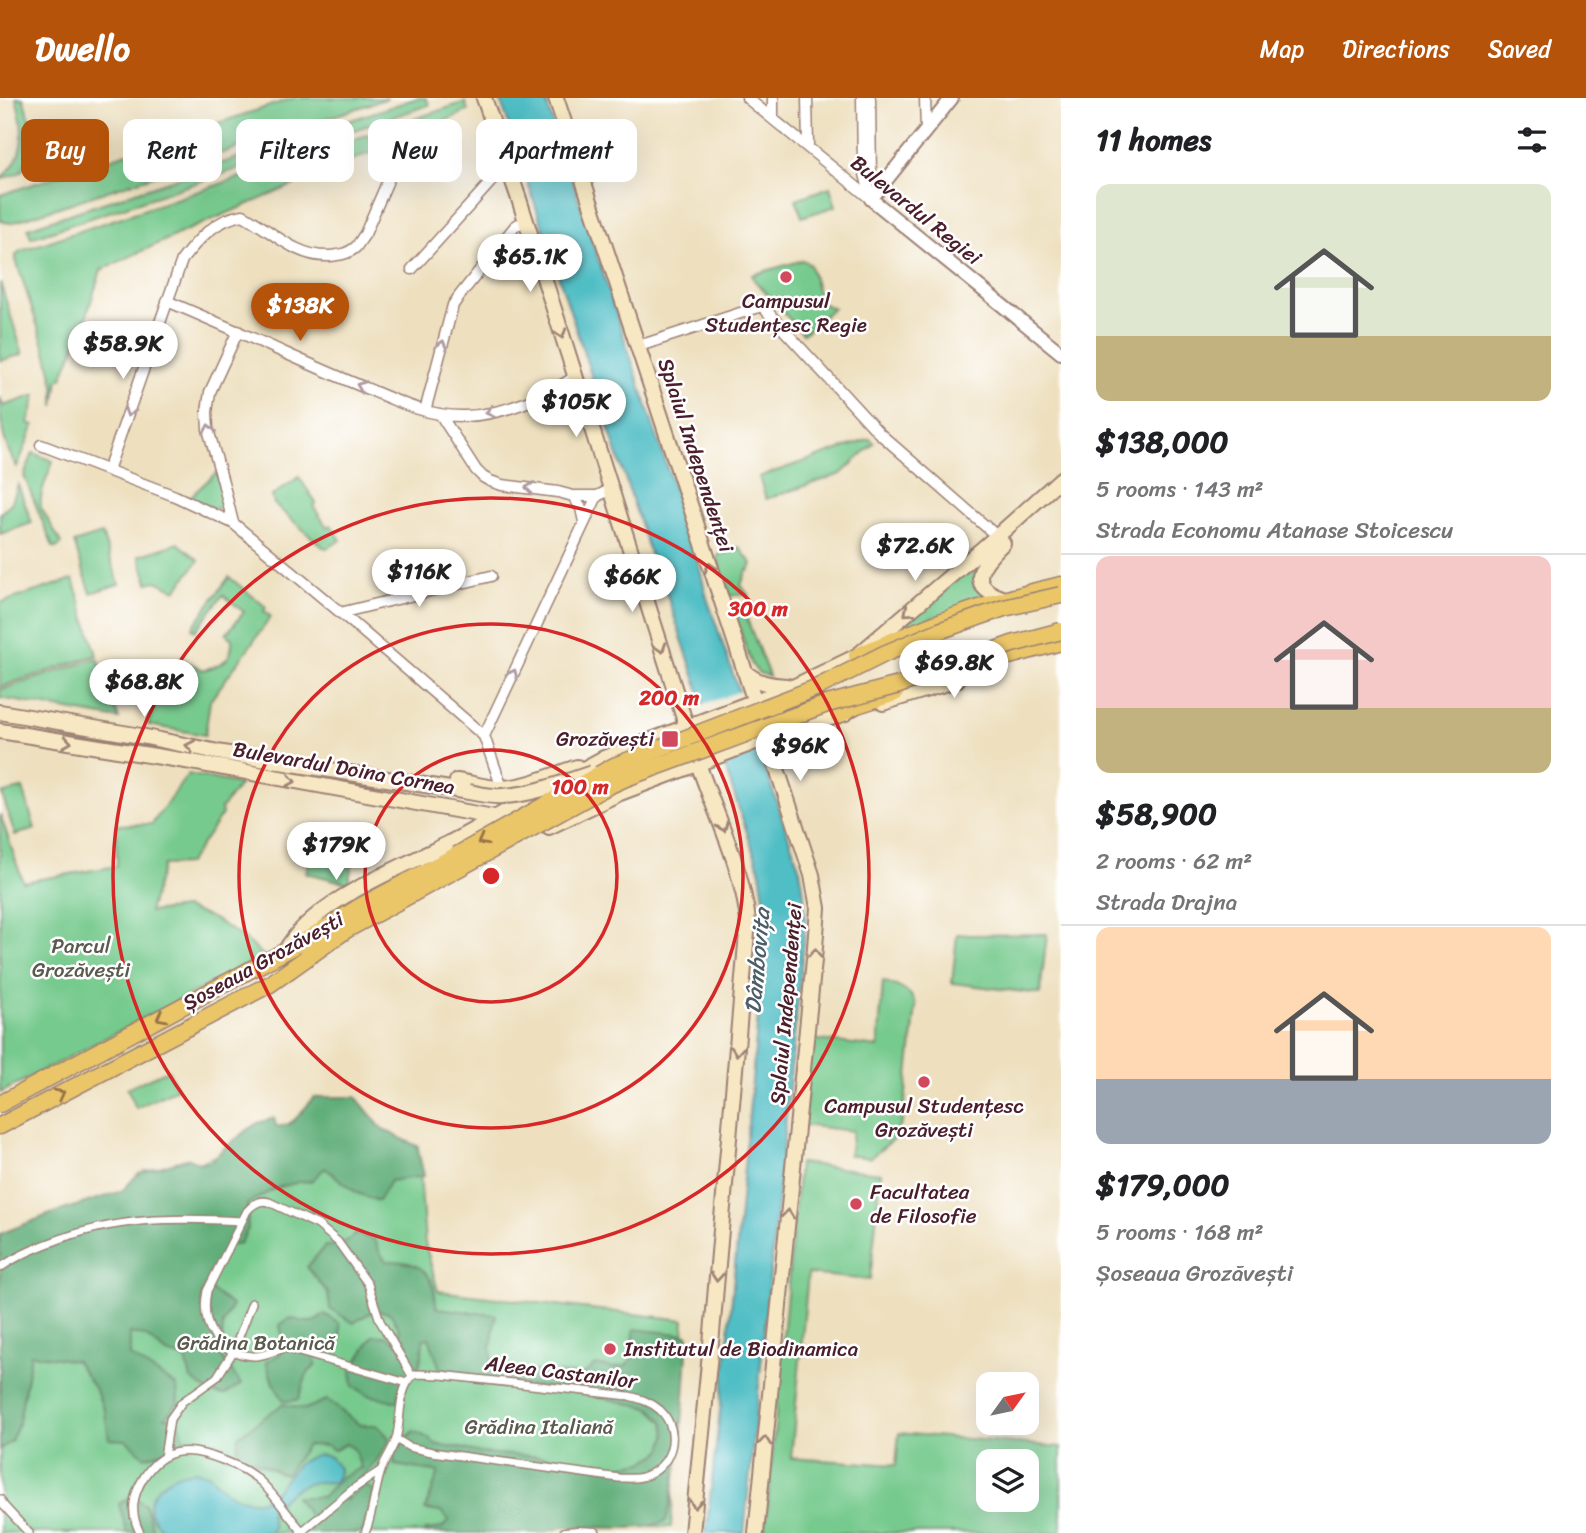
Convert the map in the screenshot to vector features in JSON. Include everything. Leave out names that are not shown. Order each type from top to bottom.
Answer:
[{"type":"main road","points":[[484,98],[491,119]]},
{"type":"main road","name":"Splaiul Independenței","points":[[556,98],[744,671],[749,703],[812,875],[817,901],[818,917],[756,1533]]},
{"type":"main road","points":[[513,182],[575,377],[604,493],[731,848],[742,884],[748,921],[692,1533]]},
{"type":"main road","points":[[1010,598],[989,592],[982,585],[979,574],[983,564],[1000,539],[1061,479]]},
{"type":"main road","points":[[1000,539],[1061,490]]},
{"type":"main road","name":"Șoseaua Grozăvești","points":[[0,1104],[286,950],[299,932],[321,912],[494,817],[687,727],[795,686],[857,656],[1000,539]]},
{"type":"main road","points":[[857,656],[935,622],[1010,598],[1061,586]]},
{"type":"main road","points":[[270,984],[310,946],[361,906],[457,855],[609,762],[818,687],[897,648],[984,614],[1061,595]]},
{"type":"main road","points":[[286,950],[310,946],[346,930],[626,778],[827,704],[886,689],[1012,644],[1061,631]]},
{"type":"main road","points":[[838,715],[857,705],[1023,651],[1061,642]]},
{"type":"main road","name":"Șoseaua Grozăvești","points":[[0,1126],[270,984],[354,933],[555,823],[620,793],[763,739],[1061,650]]},
{"type":"main road","points":[[744,671],[761,683],[795,686]]},
{"type":"main road","name":"Bulevardul Doina Cornea","points":[[0,712],[492,796],[532,791],[609,762]]},
{"type":"main road","name":"Bulevardul Doina Cornea","points":[[0,731],[186,761],[540,827],[555,823]]},
{"type":"main road","name":"Bulevardul Doina Cornea","points":[[282,762],[345,763],[502,788],[609,762]]},
{"type":"main road","points":[[456,810],[465,825],[458,838]]},
{"type":"street","name":"Bulevardul Regiei","points":[[747,98],[1061,353]]},
{"type":"street","points":[[773,98],[774,119]]},
{"type":"street","points":[[807,98],[808,147]]},
{"type":"street","points":[[862,98],[863,166],[871,199]]},
{"type":"street","points":[[870,98],[871,199]]},
{"type":"street","points":[[925,98],[926,130]]},
{"type":"street","points":[[871,199],[952,98]]},
{"type":"street","points":[[108,470],[182,260],[193,245],[214,226],[240,215],[246,216],[290,245],[313,255],[345,254],[357,246],[365,234],[388,182]]},
{"type":"street","points":[[412,269],[491,182]]},
{"type":"street","points":[[425,411],[456,300],[516,225],[526,222]]},
{"type":"street","points":[[167,301],[335,376],[411,407],[440,414],[465,416],[510,408],[575,377]]},
{"type":"street","points":[[639,346],[762,306],[878,433],[1000,539]]},
{"type":"street","points":[[233,523],[208,429],[207,412],[210,392],[238,331]]},
{"type":"street","points":[[440,414],[476,470],[490,481],[573,496],[604,493]]},
{"type":"street","points":[[41,445],[206,509],[233,523],[484,736],[502,788]]},
{"type":"street","points":[[484,736],[584,522],[604,493]]},
{"type":"street","points":[[206,509],[222,509],[226,503],[226,495]]},
{"type":"street","points":[[573,496],[584,522]]},
{"type":"street","points":[[340,612],[491,576]]},
{"type":"street","points":[[365,1533],[381,1471],[396,1439],[401,1402],[412,1376],[380,1321],[368,1284],[338,1241],[318,1225],[264,1201],[253,1204],[207,1290],[205,1317],[222,1346],[233,1352],[256,1357],[285,1348],[407,1383]]},
{"type":"street","points":[[0,1268],[14,1257],[71,1234],[103,1225],[136,1221],[242,1221]]},
{"type":"street","points":[[164,1457],[170,1419],[182,1402],[216,1377],[233,1352],[252,1303]]},
{"type":"street","name":"Aleea Castanilor","points":[[396,1439],[409,1447],[432,1452],[619,1478],[640,1478],[651,1473],[668,1457],[673,1443],[666,1417],[645,1400],[441,1375],[412,1376]]},
{"type":"street","points":[[140,1533],[133,1508],[138,1487],[156,1462],[180,1451],[200,1452],[237,1466],[254,1476],[302,1532],[353,1489],[381,1471]]},
{"type":"street","points":[[0,1499],[29,1533]]},
{"type":"street","points":[[565,1533],[595,1533]]},
{"type":"green space","points":[[16,98],[23,98],[29,119],[21,120]]},
{"type":"green space","points":[[294,98],[388,98],[325,119],[236,119],[236,148],[222,153],[222,122]]},
{"type":"green space","points":[[417,98],[426,98],[429,105],[387,119],[368,119],[368,125],[354,130],[354,119]]},
{"type":"green space","points":[[465,102],[468,111],[449,119],[414,119]]},
{"type":"green space","points":[[368,134],[368,153],[354,159],[354,139]]},
{"type":"green space","points":[[21,145],[21,172],[0,180],[9,170]]},
{"type":"green space","points":[[123,154],[123,182],[135,182],[11,223],[0,219],[0,195],[39,182],[109,182],[109,159]]},
{"type":"green space","points":[[236,158],[236,169],[222,174],[222,163]]},
{"type":"green space","points":[[236,179],[236,182],[301,182],[101,270],[83,327],[62,378],[58,380],[54,406],[54,384],[47,355],[16,260],[20,251]]},
{"type":"green space","points":[[166,182],[199,182],[31,238],[28,228]]},
{"type":"green space","points":[[830,187],[836,206],[802,217],[796,199]]},
{"type":"green space","points":[[803,260],[810,265],[821,303],[833,308],[803,334],[752,275]]},
{"type":"green space","points":[[0,282],[23,354],[0,361]]},
{"type":"green space","points":[[36,395],[28,423],[34,425],[17,467],[3,434],[0,397],[3,406]]},
{"type":"green space","points":[[870,439],[874,443],[841,474],[766,499],[759,477]]},
{"type":"green space","points":[[33,453],[53,461],[43,490],[41,508],[62,544],[56,548],[53,547],[24,476]]},
{"type":"green space","points":[[217,472],[223,506],[214,509],[188,499]]},
{"type":"green space","points":[[299,477],[316,503],[313,506],[327,527],[331,525],[341,540],[327,548],[274,504],[272,496]]},
{"type":"green space","points":[[18,485],[32,523],[0,534],[0,514],[12,502]]},
{"type":"green space","points":[[102,534],[119,584],[91,593],[74,543]]},
{"type":"green space","points":[[178,543],[199,560],[176,590],[156,581],[148,583],[139,556]]},
{"type":"green space","points":[[739,547],[752,564],[741,585],[749,596],[730,596],[717,558],[720,554]]},
{"type":"green space","points":[[979,560],[987,598],[901,629],[906,623]]},
{"type":"green space","points":[[229,577],[266,607],[264,611],[271,617],[210,701],[205,735],[148,725],[165,678],[177,667],[186,667],[177,661],[181,658],[203,670],[220,664],[228,657],[232,639],[226,634],[244,612],[223,595],[195,631],[192,628]]},
{"type":"green space","points":[[73,579],[97,655],[0,687],[0,603]]},
{"type":"green space","points":[[739,613],[745,614],[769,676],[759,673],[752,665],[735,616]]},
{"type":"green space","points":[[98,658],[119,719],[0,698],[0,690]]},
{"type":"green space","name":"Parcul Grozăvești","points":[[188,774],[240,784],[221,809],[222,814],[188,864],[163,865],[149,912],[185,908],[214,919],[242,937],[264,956],[0,1093],[0,814],[23,882],[117,866],[116,825],[152,824]]},
{"type":"green space","points":[[23,788],[35,829],[15,835],[2,794]]},
{"type":"green space","points":[[312,851],[353,862],[348,883],[306,873]]},
{"type":"green space","points":[[957,934],[1047,934],[1040,994],[952,983]]},
{"type":"green space","points":[[883,981],[908,992],[916,1006],[903,1119],[894,1139],[870,1158],[849,1155],[853,1131],[803,1125],[812,1039],[878,1047]]},
{"type":"green space","points":[[168,1070],[177,1089],[136,1108],[127,1088]]},
{"type":"green space","points":[[314,1097],[356,1097],[382,1129],[417,1146],[424,1176],[390,1181],[378,1201],[357,1193],[325,1168],[311,1181],[276,1188],[247,1204],[248,1229],[240,1243],[226,1246],[209,1281],[212,1291],[232,1305],[223,1324],[218,1353],[241,1384],[224,1395],[211,1393],[191,1379],[186,1359],[167,1353],[145,1336],[130,1333],[130,1356],[177,1386],[178,1403],[165,1417],[178,1421],[185,1440],[169,1450],[145,1457],[126,1440],[109,1439],[105,1412],[96,1391],[76,1361],[31,1354],[19,1422],[11,1441],[0,1449],[0,1234],[122,1191],[139,1173],[189,1158],[201,1164],[212,1162],[221,1151],[258,1123],[274,1118],[276,1126],[282,1126],[293,1121]]},
{"type":"green space","name":"Grădina Botanică","points":[[349,1104],[365,1136],[418,1146],[425,1243],[438,1291],[684,1320],[671,1527],[559,1522],[521,1533],[0,1533],[0,1240]]},
{"type":"green space","points":[[799,1163],[881,1173],[870,1280],[808,1274],[791,1458],[896,1465],[899,1433],[1061,1447],[1061,1533],[765,1533]]},
{"type":"green space","points":[[356,1234],[375,1240],[386,1261],[406,1263],[423,1270],[432,1283],[437,1308],[496,1315],[491,1348],[492,1363],[508,1369],[582,1375],[596,1365],[613,1368],[626,1366],[633,1357],[634,1329],[688,1335],[679,1452],[666,1521],[648,1527],[564,1527],[541,1533],[426,1533],[425,1530],[442,1528],[449,1520],[441,1512],[425,1510],[439,1472],[395,1465],[393,1454],[403,1436],[409,1436],[414,1431],[435,1444],[447,1447],[480,1453],[550,1457],[607,1468],[643,1462],[656,1455],[662,1449],[666,1436],[664,1422],[650,1408],[571,1391],[462,1376],[440,1369],[429,1338],[423,1339],[418,1369],[411,1371],[400,1389],[398,1402],[368,1395],[353,1386],[351,1371],[373,1336],[386,1336],[398,1344],[400,1330],[390,1313],[375,1312],[354,1323],[330,1309],[328,1293],[307,1267],[325,1246],[342,1243]]},
{"type":"green space","points":[[325,1314],[340,1324],[341,1338],[313,1357],[316,1365],[307,1374],[298,1400],[284,1401],[273,1383],[266,1362],[281,1353],[283,1342],[280,1324],[291,1318],[313,1322]]},
{"type":"green space","points":[[327,1400],[360,1425],[377,1425],[390,1439],[371,1468],[346,1492],[346,1500],[364,1485],[374,1491],[362,1533],[305,1533],[314,1517],[310,1516],[295,1497],[322,1497],[341,1477],[361,1468],[354,1449],[346,1444],[334,1450],[327,1446],[307,1445],[286,1474],[237,1453],[238,1436],[283,1404],[305,1409]]},
{"type":"green space","points":[[132,1496],[145,1505],[154,1533],[127,1533],[119,1504]]},
{"type":"water","name":"Dâmbovița","points":[[500,98],[545,98],[552,119],[507,119]]},
{"type":"water","name":"Dâmbovița","points":[[528,182],[573,182],[697,558],[707,598],[800,870],[805,928],[744,1533],[706,1533],[728,1341],[766,911],[760,871],[665,589],[659,581]]},
{"type":"water","points":[[321,1455],[330,1457],[339,1469],[334,1482],[311,1483],[287,1494],[270,1514],[273,1527],[269,1533],[166,1533],[151,1515],[150,1503],[153,1494],[160,1486],[178,1475],[198,1471],[213,1478],[231,1494],[244,1500],[259,1501],[278,1489],[302,1461]]},
{"type":"pier","points":[[740,691],[762,751],[721,766],[700,706]]},
{"type":"place","name":"Campusul Studențesc Regie","points":[[786,277]]},
{"type":"place","name":"Grozăvești","points":[[670,739]]},
{"type":"place","name":"Campusul Studențesc Grozăvești","points":[[924,1082]]},
{"type":"place","name":"Facultatea de Filosofie","points":[[856,1204]]},
{"type":"place","name":"Institutul de Biodinamica","points":[[610,1349]]},
{"type":"park label","name":"Grădina Italiană","points":[[539,1427]]}]
